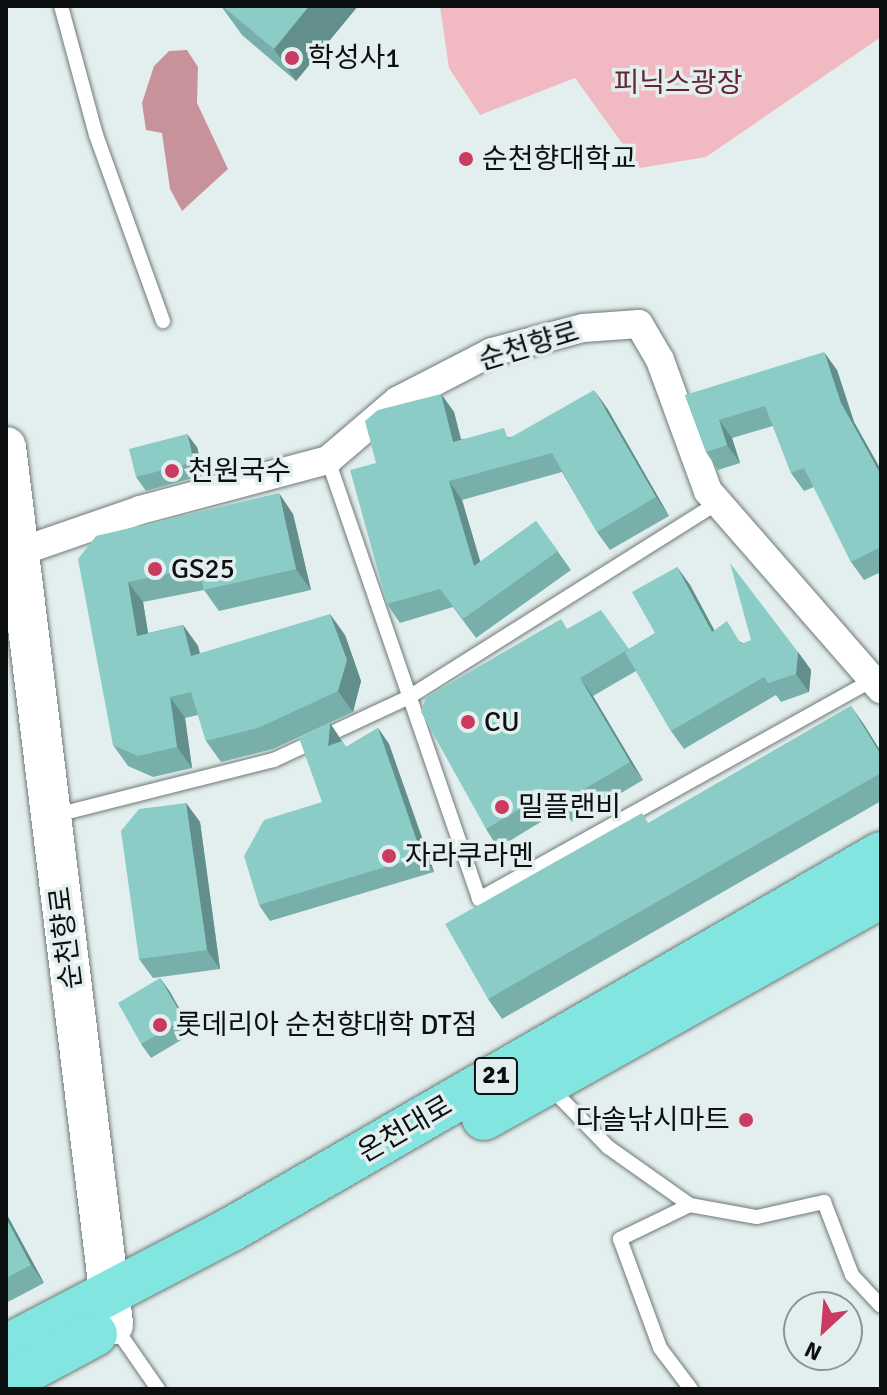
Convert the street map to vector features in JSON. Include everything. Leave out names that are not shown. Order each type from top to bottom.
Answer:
[{"type":"main road","name":"순천향로","points":[[6,447],[12,560],[51,816],[111,1308]]},
{"type":"main road","name":"온천대로","points":[[6,1382],[230,1230],[881,854]]},
{"type":"main road","name":"온천대로","points":[[6,1347],[111,1308],[546,1083],[881,896]]},
{"type":"street","name":"순천향로","points":[[12,560],[140,510],[328,460],[397,401],[492,352],[583,328],[639,324],[717,503],[877,684]]},
{"type":"lane","points":[[61,6],[96,135],[163,321]]},
{"type":"lane","points":[[328,460],[479,899],[877,684]]},
{"type":"lane","points":[[51,816],[274,760],[409,697],[717,503]]},
{"type":"lane","points":[[546,1083],[608,1147],[690,1205],[757,1217],[824,1202],[852,1275],[881,1306]]},
{"type":"lane","points":[[690,1205],[620,1239],[660,1348],[691,1389]]},
{"type":"lane","points":[[111,1308],[158,1389]]},
{"type":"green space","name":"피닉스광장","points":[[440,6],[881,6],[881,37],[706,157],[640,168],[575,78],[480,115],[449,68]]},
{"type":"shaded area","points":[[187,50],[198,67],[197,103],[228,169],[182,211],[170,189],[162,133],[146,130],[142,103],[154,66],[169,51]]},
{"type":"building","points":[[222,6],[309,6],[274,49]]},
{"type":"building","points":[[824,352],[841,403],[881,475],[881,547],[851,562],[804,468],[791,473],[765,406],[719,420],[727,445],[706,452],[685,395]]},
{"type":"building","points":[[594,390],[656,497],[597,532],[552,453],[449,481],[474,566],[536,521],[558,551],[463,619],[440,589],[387,604],[350,470],[376,463],[365,421],[378,410],[441,394],[453,442],[504,428],[508,439]]},
{"type":"building","points":[[187,434],[194,462],[136,477],[129,449]]},
{"type":"building","points":[[279,493],[296,569],[204,590],[198,567],[128,582],[137,636],[183,625],[191,656],[330,614],[347,660],[338,691],[258,728],[206,741],[191,692],[170,697],[177,747],[138,756],[113,745],[78,559],[96,536]]},
{"type":"building","points":[[730,563],[798,652],[796,674],[768,683],[764,677],[671,731],[625,652],[655,633],[632,592],[677,567],[712,632],[727,621],[741,644],[751,640]]},
{"type":"building","points":[[601,610],[629,649],[580,678],[630,762],[559,804],[551,790],[486,829],[421,712],[426,697],[561,619],[567,629]]},
{"type":"building","points":[[851,706],[881,755],[881,773],[488,999],[445,924],[642,813],[648,823]]},
{"type":"building","points":[[330,723],[328,746],[342,741],[346,747],[378,728],[422,856],[259,905],[244,856],[264,820],[322,802],[299,738]]},
{"type":"building","points":[[186,803],[207,950],[139,959],[121,831],[139,809]]},
{"type":"building","points":[[160,978],[184,1019],[141,1044],[118,1003]]},
{"type":"building","points":[[6,1218],[31,1265],[6,1278]]},
{"type":"place","name":"학성사1","points":[[292,58]]},
{"type":"place","name":"순천향대학교","points":[[466,159]]},
{"type":"place","name":"천원국수","points":[[172,471]]},
{"type":"place","name":"GS25","points":[[155,569]]},
{"type":"place","name":"CU","points":[[468,722]]},
{"type":"place","name":"밀플랜비","points":[[502,807]]},
{"type":"place","name":"자라쿠라멘","points":[[389,856]]},
{"type":"place","name":"롯데리아 순천향대학 DT점","points":[[160,1025]]},
{"type":"place","name":"다솔낚시마트","points":[[746,1120]]}]
